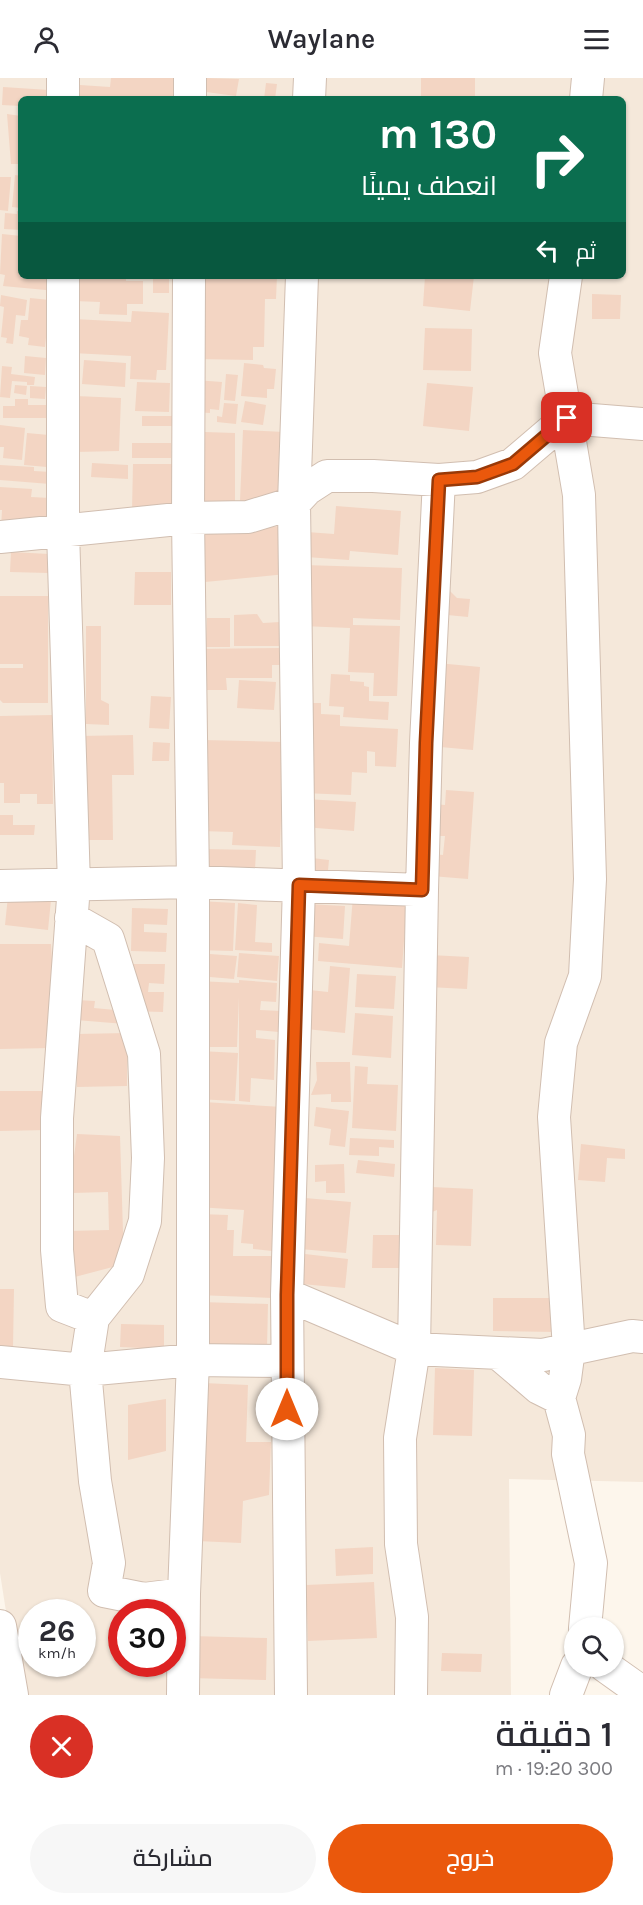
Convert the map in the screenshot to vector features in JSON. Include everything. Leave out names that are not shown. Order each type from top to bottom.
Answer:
[{"type":"street","points":[[63,78],[63,96]]},
{"type":"street","points":[[190,78],[190,96]]},
{"type":"street","points":[[309,96],[310,78]]},
{"type":"street","points":[[586,96],[588,78]]},
{"type":"street","points":[[63,279],[63,531],[74,885],[57,1118],[57,1250],[62,1306],[93,1318]]},
{"type":"street","points":[[183,1695],[184,1594],[193,1360],[194,882],[188,518],[189,279]]},
{"type":"street","points":[[291,1695],[287,1295],[299,885],[294,503],[302,279]]},
{"type":"street","points":[[566,279],[555,352],[579,495],[590,879],[585,976],[561,1043],[554,1117],[569,1349],[565,1379],[559,1398],[569,1435],[568,1454],[591,1563],[586,1617]]},
{"type":"street","points":[[0,537],[188,518],[248,517],[294,503],[307,489],[327,476],[439,480],[477,477],[513,464],[567,418],[643,424]]},
{"type":"street","points":[[411,1695],[412,1617],[401,1544],[400,1438],[414,1349],[426,743],[439,480]]},
{"type":"street","points":[[0,886],[194,882],[422,890]]},
{"type":"street","points":[[71,918],[108,939],[144,1054],[148,1158],[144,1221],[128,1275],[93,1318],[85,1370],[95,1481],[108,1563],[104,1591],[144,1599],[184,1594]]},
{"type":"street","points":[[287,1295],[414,1349],[543,1355],[632,1336],[643,1337]]},
{"type":"street","points":[[498,1353],[539,1388],[559,1398]]},
{"type":"street","points":[[0,1362],[85,1370],[193,1360],[287,1361]]},
{"type":"street","points":[[0,1626],[12,1695]]},
{"type":"street","points":[[566,1695],[573,1677]]},
{"type":"street","points":[[620,1677],[643,1693]]},
{"type":"shaded area","points":[[0,78],[643,78],[643,1482],[509,1479],[511,1695],[19,1695],[0,1573]]},
{"type":"building","points":[[111,78],[179,78],[178,96],[80,96],[80,85],[110,87]]},
{"type":"building","points":[[207,78],[239,79],[236,96],[206,92]]},
{"type":"building","points":[[421,78],[475,78],[475,96],[421,96]]},
{"type":"building","points":[[266,83],[277,84],[275,96],[264,96]]},
{"type":"building","points":[[3,87],[49,90],[49,96],[18,96],[18,106],[2,105]]},
{"type":"building","points":[[7,114],[18,116],[18,164],[11,164]]},
{"type":"building","points":[[15,175],[18,176],[18,208],[12,207]]},
{"type":"building","points":[[0,177],[11,177],[8,211],[0,210]]},
{"type":"building","points":[[17,211],[18,230],[4,229],[5,213],[17,214]]},
{"type":"building","points":[[2,234],[18,236],[18,279],[47,279],[46,290],[3,286],[5,275],[0,274]]},
{"type":"building","points":[[75,279],[143,281],[143,304],[127,304],[127,315],[99,314],[100,302],[74,301]]},
{"type":"building","points":[[153,279],[169,279],[169,293],[153,293]]},
{"type":"building","points":[[197,279],[277,279],[276,299],[265,299],[264,347],[253,347],[253,360],[195,359]]},
{"type":"building","points":[[425,279],[474,279],[470,311],[423,306]]},
{"type":"building","points":[[592,294],[621,295],[620,319],[592,319]]},
{"type":"building","points":[[1,295],[27,300],[25,316],[16,315],[13,344],[6,343],[7,338],[1,337],[4,307],[0,306]]},
{"type":"building","points":[[30,298],[50,300],[45,347],[28,345],[29,338],[19,336],[21,320],[28,320]]},
{"type":"building","points":[[132,311],[169,313],[166,370],[157,370],[156,380],[130,379],[131,356],[72,353],[74,319],[131,322]]},
{"type":"building","points":[[425,328],[472,329],[471,371],[423,370]]},
{"type":"building","points":[[25,356],[46,358],[45,375],[24,373]]},
{"type":"building","points":[[84,360],[126,363],[125,387],[82,384]]},
{"type":"building","points":[[244,363],[276,369],[274,389],[267,389],[267,398],[241,396]]},
{"type":"building","points":[[2,366],[12,367],[11,374],[35,377],[34,385],[12,381],[10,398],[0,397]]},
{"type":"building","points":[[226,374],[238,375],[235,401],[224,400]]},
{"type":"building","points":[[195,380],[222,382],[219,410],[210,409],[210,413],[192,412]]},
{"type":"building","points":[[137,382],[170,383],[169,412],[135,411]]},
{"type":"building","points":[[427,383],[473,387],[469,431],[423,426]]},
{"type":"building","points":[[15,385],[27,386],[26,395],[14,393]]},
{"type":"building","points":[[30,386],[46,387],[45,399],[30,398]]},
{"type":"building","points":[[76,396],[121,398],[119,451],[75,452]]},
{"type":"building","points":[[15,399],[28,399],[28,405],[50,405],[50,418],[3,418],[3,406],[15,406]]},
{"type":"building","points":[[245,401],[266,405],[263,425],[241,422]]},
{"type":"building","points":[[224,403],[238,404],[236,424],[217,422],[217,416],[222,417]]},
{"type":"building","points":[[142,416],[177,416],[177,426],[142,426]]},
{"type":"building","points":[[0,425],[25,428],[22,460],[3,458],[4,447],[0,447]]},
{"type":"building","points":[[243,430],[284,432],[282,503],[240,501]]},
{"type":"building","points":[[205,432],[235,433],[235,510],[196,509],[196,445],[205,446]]},
{"type":"building","points":[[27,433],[49,435],[47,467],[24,465]]},
{"type":"building","points":[[132,443],[171,443],[171,458],[132,458]]},
{"type":"building","points":[[92,463],[128,465],[128,479],[91,477]]},
{"type":"building","points":[[133,464],[173,464],[172,511],[132,510]]},
{"type":"building","points":[[0,465],[34,467],[34,471],[51,472],[50,484],[0,480]]},
{"type":"building","points":[[0,487],[32,489],[31,497],[50,498],[47,531],[1,528]]},
{"type":"building","points":[[336,506],[401,511],[398,555],[350,551],[349,560],[306,557],[307,532],[334,534]]},
{"type":"building","points":[[281,526],[286,574],[205,582],[200,534]]},
{"type":"building","points":[[11,552],[49,554],[48,573],[10,572]]},
{"type":"building","points":[[304,565],[402,568],[400,620],[353,618],[353,625],[400,626],[397,696],[373,696],[374,673],[348,672],[350,628],[302,626]]},
{"type":"building","points":[[135,572],[171,572],[171,605],[134,605]]},
{"type":"building","points":[[440,581],[457,598],[470,599],[468,617],[437,614]]},
{"type":"building","points":[[0,596],[48,596],[48,703],[3,703],[0,700],[0,668],[23,668],[23,664],[0,664]]},
{"type":"building","points":[[257,614],[263,623],[280,622],[280,646],[234,646],[234,615]]},
{"type":"building","points":[[207,618],[230,618],[230,647],[206,647]]},
{"type":"building","points":[[86,626],[101,626],[101,700],[109,704],[109,725],[86,724]]},
{"type":"building","points":[[284,648],[284,665],[272,665],[272,678],[226,678],[227,690],[194,690],[194,649]]},
{"type":"building","points":[[437,663],[480,667],[473,750],[430,746]]},
{"type":"building","points":[[331,674],[350,675],[350,681],[364,682],[364,686],[369,687],[369,701],[389,702],[388,720],[343,717],[344,707],[329,706]]},
{"type":"building","points":[[239,680],[276,682],[274,710],[237,708]]},
{"type":"building","points":[[151,696],[171,697],[169,729],[149,728]]},
{"type":"building","points":[[307,703],[321,703],[321,714],[340,715],[340,726],[398,729],[396,767],[375,766],[375,752],[367,751],[367,773],[352,772],[351,795],[303,793]]},
{"type":"building","points":[[52,715],[53,804],[37,804],[37,794],[20,794],[20,803],[4,803],[4,783],[0,783],[0,716]]},
{"type":"building","points":[[133,735],[134,775],[112,775],[113,840],[81,840],[80,736]]},
{"type":"building","points":[[203,740],[284,742],[280,847],[232,845],[233,832],[200,831]]},
{"type":"building","points":[[153,742],[170,743],[169,761],[152,761]]},
{"type":"building","points":[[446,790],[474,792],[468,879],[431,876],[433,854],[443,855],[445,836],[432,836],[434,804],[445,805]]},
{"type":"building","points":[[306,799],[356,802],[354,831],[304,827]]},
{"type":"building","points":[[0,815],[13,815],[13,825],[35,825],[34,835],[0,835]]},
{"type":"building","points":[[203,849],[256,850],[255,870],[202,868]]},
{"type":"building","points":[[312,858],[329,860],[327,881],[310,879]]},
{"type":"building","points":[[8,896],[51,900],[48,930],[5,925]]},
{"type":"building","points":[[353,896],[407,900],[402,968],[318,961],[319,943],[349,946]]},
{"type":"building","points":[[199,901],[235,903],[233,951],[196,950]]},
{"type":"building","points":[[238,903],[257,905],[255,942],[272,943],[272,952],[235,950]]},
{"type":"building","points":[[306,904],[345,906],[343,939],[304,936]]},
{"type":"building","points":[[132,908],[168,909],[167,925],[144,924],[144,932],[167,933],[166,952],[131,951]]},
{"type":"building","points":[[0,944],[51,944],[54,996],[51,1048],[0,1049]]},
{"type":"building","points":[[239,953],[279,956],[277,981],[237,977]]},
{"type":"building","points":[[210,954],[237,956],[234,979],[198,976],[209,961]]},
{"type":"building","points":[[430,955],[469,957],[467,989],[428,987]]},
{"type":"building","points":[[127,964],[165,964],[164,984],[149,983],[148,992],[164,992],[163,1012],[126,1011]]},
{"type":"building","points":[[330,966],[350,968],[345,1033],[306,1029],[310,990],[328,992]]},
{"type":"building","points":[[357,974],[396,976],[394,1009],[355,1007]]},
{"type":"building","points":[[239,980],[277,983],[276,1002],[261,1001],[260,1010],[281,1011],[279,1032],[256,1030],[256,1038],[275,1040],[274,1080],[251,1078],[250,1102],[239,1101],[239,997],[237,1047],[197,1047],[198,981],[239,983]]},
{"type":"building","points":[[77,1000],[95,1001],[94,1008],[126,1011],[125,1024],[76,1020]]},
{"type":"building","points":[[355,1013],[393,1016],[391,1058],[352,1055]]},
{"type":"building","points":[[127,1033],[127,1086],[77,1087],[76,1034]]},
{"type":"building","points":[[200,1051],[238,1053],[235,1101],[197,1099]]},
{"type":"building","points":[[316,1062],[350,1062],[351,1102],[331,1102],[331,1094],[311,1095],[317,1080]]},
{"type":"building","points":[[355,1066],[368,1067],[367,1084],[398,1085],[396,1131],[352,1128]]},
{"type":"building","points":[[0,1091],[47,1091],[47,1130],[0,1131]]},
{"type":"building","points":[[204,1102],[282,1107],[272,1251],[253,1249],[253,1244],[241,1243],[244,1210],[197,1207]]},
{"type":"building","points":[[316,1107],[349,1111],[345,1147],[329,1145],[331,1129],[314,1126]]},
{"type":"building","points":[[77,1134],[120,1136],[124,1264],[71,1278],[69,1231],[109,1230],[108,1192],[72,1193],[72,1171]]},
{"type":"building","points":[[350,1138],[394,1140],[394,1148],[379,1147],[379,1156],[349,1155]]},
{"type":"building","points":[[581,1144],[625,1149],[625,1159],[607,1158],[605,1182],[578,1180]]},
{"type":"building","points":[[358,1160],[395,1164],[394,1177],[356,1173]]},
{"type":"building","points":[[344,1164],[345,1193],[326,1193],[326,1181],[315,1182],[315,1165]]},
{"type":"building","points":[[432,1187],[473,1189],[471,1246],[436,1245],[437,1210],[432,1212]]},
{"type":"building","points":[[305,1198],[351,1202],[346,1253],[300,1249]]},
{"type":"building","points":[[199,1214],[228,1215],[227,1230],[234,1230],[233,1256],[273,1256],[273,1298],[197,1295]]},
{"type":"building","points":[[373,1235],[404,1235],[404,1268],[372,1268]]},
{"type":"building","points":[[305,1254],[348,1259],[345,1288],[302,1284]]},
{"type":"building","points":[[0,1289],[14,1289],[13,1348],[0,1348]]},
{"type":"building","points":[[493,1298],[558,1298],[557,1332],[493,1331]]},
{"type":"building","points":[[201,1302],[268,1304],[267,1348],[199,1346]]},
{"type":"building","points":[[121,1324],[164,1325],[164,1349],[120,1347]]},
{"type":"building","points":[[435,1368],[474,1370],[472,1436],[433,1435]]},
{"type":"building","points":[[203,1383],[248,1385],[246,1442],[271,1442],[269,1495],[243,1501],[241,1543],[197,1541]]},
{"type":"building","points":[[166,1399],[166,1451],[128,1460],[128,1405]]},
{"type":"building","points":[[373,1547],[373,1574],[336,1576],[335,1549]]},
{"type":"building","points":[[374,1582],[377,1638],[308,1641],[306,1585]]},
{"type":"building","points":[[191,1636],[267,1638],[266,1680],[190,1678]]},
{"type":"building","points":[[442,1653],[482,1654],[481,1672],[441,1671]]},
{"type":"route","points":[[287,1409],[287,1295],[299,885],[422,890],[426,743],[439,480],[477,477],[513,464],[567,418]]}]
